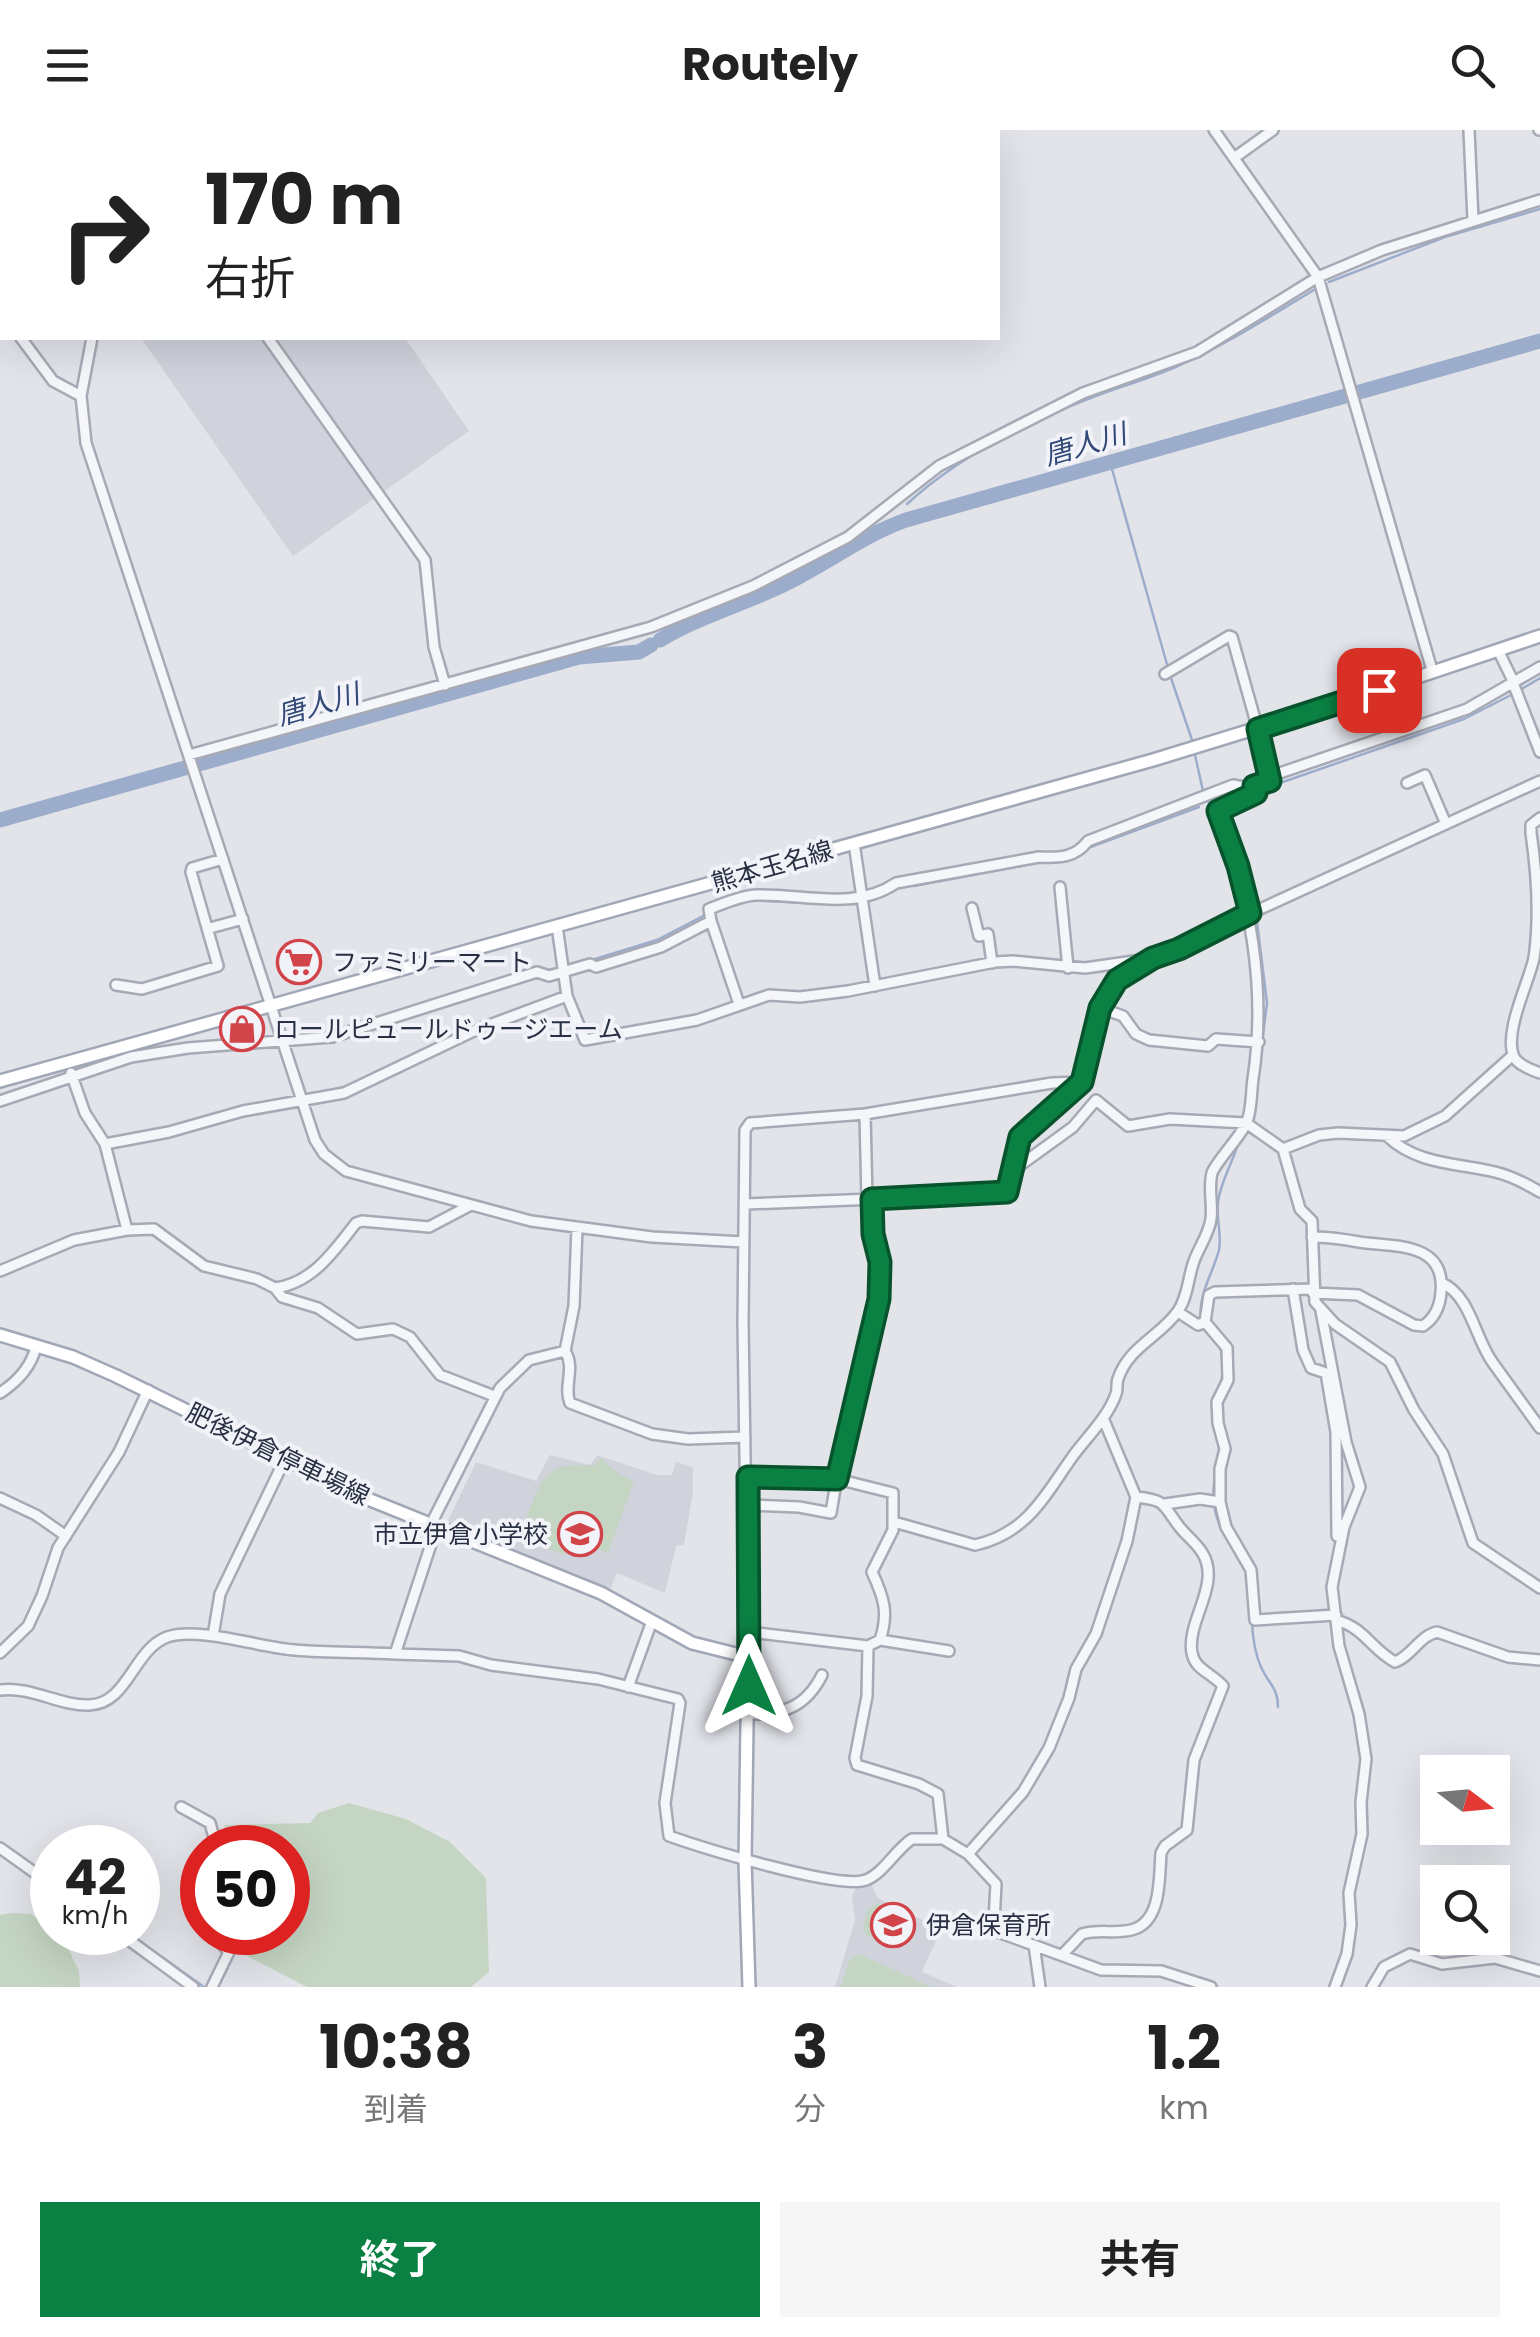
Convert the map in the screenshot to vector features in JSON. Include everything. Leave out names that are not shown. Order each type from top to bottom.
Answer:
[{"type":"main road","name":"熊本玉名線","points":[[0,1081],[72,1075],[272,1006],[1258,729],[1540,636]]},
{"type":"main road","name":"肥後伊倉停車場線","points":[[0,1335],[73,1357],[363,1497],[600,1592],[692,1643],[748,1658]]},
{"type":"main road","points":[[748,1658],[748,1987]]},
{"type":"street","points":[[1214,130],[1318,277],[1432,670]]},
{"type":"street","points":[[1234,158],[1273,130]]},
{"type":"street","points":[[1470,130],[1472,220]]},
{"type":"street","points":[[191,761],[651,627],[752,586],[848,537],[939,466],[1083,393],[1197,352],[1318,277],[1382,250],[1540,200]]},
{"type":"street","points":[[23,340],[53,381],[81,396]]},
{"type":"street","points":[[92,340],[81,396],[86,443],[316,1140],[335,1165],[470,1206],[577,1228],[743,1242]]},
{"type":"street","points":[[269,340],[425,560],[434,647],[445,684]]},
{"type":"street","points":[[739,1004],[708,909],[754,895],[816,901],[859,896],[887,890],[896,883],[1040,857],[1055,860],[1080,851],[1088,841],[1192,803],[1205,794],[1233,785],[1254,786],[1270,781],[1272,776],[1232,637],[1168,673]]},
{"type":"street","points":[[1498,650],[1540,752]]},
{"type":"street","points":[[1272,776],[1468,710],[1540,667]]},
{"type":"street","points":[[1406,783],[1425,775],[1446,824]]},
{"type":"street","points":[[746,1204],[1003,1194],[1015,1170],[1020,1137],[1082,1082],[1100,1008],[1117,980],[1153,958],[1540,781]]},
{"type":"street","points":[[894,1522],[975,1545],[1019,1524],[1047,1499],[1102,1418],[1116,1394],[1118,1377],[1140,1344],[1178,1312],[1209,1228],[1213,1169],[1231,1150],[1235,1137],[1246,1124],[1259,1042],[1260,1006],[1250,913],[1218,811],[1256,793],[1254,786]]},
{"type":"street","points":[[1540,818],[1532,825],[1531,833],[1539,887],[1538,940],[1514,1022],[1513,1055],[1540,1073]]},
{"type":"street","points":[[854,843],[875,986]]},
{"type":"street","points":[[116,986],[142,989],[218,966],[191,872],[192,868],[223,859]]},
{"type":"street","points":[[746,873],[754,895]]},
{"type":"street","points":[[1060,887],[1068,968]]},
{"type":"street","points":[[972,908],[979,936],[988,934],[992,963]]},
{"type":"street","points":[[0,1101],[131,1058],[188,1048],[286,1046],[332,1038],[536,972],[549,976],[661,946],[710,917]]},
{"type":"street","points":[[210,928],[243,919]]},
{"type":"street","points":[[557,926],[567,996],[585,1040],[698,1020],[769,995],[800,996],[875,986],[992,963],[1013,961],[1068,968],[1153,958]]},
{"type":"street","points":[[105,1144],[355,1088],[476,1030],[567,996]]},
{"type":"street","points":[[1100,1008],[1123,1016],[1136,1034],[1149,1040],[1208,1046],[1216,1040],[1259,1042]]},
{"type":"street","points":[[1283,1148],[1338,1132],[1404,1136],[1444,1116],[1513,1055]]},
{"type":"street","points":[[72,1075],[85,1113],[105,1144],[127,1230]]},
{"type":"street","points":[[748,1658],[745,1130],[750,1123],[864,1114],[1052,1082],[1082,1082]]},
{"type":"street","points":[[1015,1170],[1073,1128],[1096,1100],[1128,1126],[1170,1119],[1246,1124],[1283,1148],[1300,1209],[1312,1221],[1313,1291],[1320,1308],[1346,1442],[1360,1486],[1336,1556]]},
{"type":"street","points":[[748,1505],[799,1506],[832,1513],[879,1299],[880,1262],[869,1199],[864,1114]]},
{"type":"street","points":[[1388,1137],[1398,1147],[1438,1164],[1504,1174],[1540,1192]]},
{"type":"street","points":[[275,1288],[292,1286],[316,1269],[362,1221],[428,1227],[470,1206]]},
{"type":"street","points":[[577,1228],[574,1306],[566,1351],[570,1358],[567,1398],[575,1407],[652,1434],[745,1438]]},
{"type":"street","points":[[0,1272],[74,1240],[127,1230],[160,1231],[204,1266],[257,1279],[275,1288],[282,1297],[318,1308],[356,1334],[390,1329],[410,1337],[440,1375],[494,1396]]},
{"type":"street","points":[[1202,1323],[1209,1296],[1215,1292],[1292,1290],[1358,1295],[1423,1326],[1437,1311],[1442,1283],[1434,1264],[1408,1245],[1340,1237],[1312,1238]]},
{"type":"street","points":[[1442,1283],[1451,1287],[1465,1307],[1491,1361],[1540,1428]]},
{"type":"street","points":[[1292,1290],[1310,1368],[1326,1373],[1336,1432],[1336,1556],[1332,1588],[1347,1681],[1362,1729],[1366,1759],[1360,1802],[1362,1834],[1349,1893],[1348,1954],[1336,1987]]},
{"type":"street","points":[[1320,1308],[1390,1362],[1414,1410],[1443,1454],[1473,1543],[1540,1588]]},
{"type":"street","points":[[1178,1312],[1202,1323],[1227,1348],[1228,1380],[1217,1402],[1225,1449],[1216,1502],[1250,1570],[1254,1620],[1336,1618],[1360,1630],[1395,1662],[1402,1660],[1428,1634],[1437,1632],[1508,1657],[1540,1660]]},
{"type":"street","points":[[0,1393],[14,1384],[33,1358],[36,1347]]},
{"type":"street","points":[[394,1654],[434,1525],[494,1396],[529,1360],[566,1351]]},
{"type":"street","points":[[0,1653],[28,1626],[58,1548],[118,1452],[148,1390]]},
{"type":"street","points":[[968,1854],[1023,1792],[1049,1748],[1083,1652],[1096,1634],[1127,1542],[1136,1497],[1102,1418]]},
{"type":"street","points":[[214,1636],[220,1594],[285,1460]]},
{"type":"street","points":[[748,1477],[837,1479],[893,1492],[894,1522],[872,1572],[886,1600],[880,1640]]},
{"type":"street","points":[[1062,1955],[1082,1934],[1135,1930],[1149,1918],[1155,1907],[1165,1846],[1187,1830],[1194,1760],[1223,1686],[1196,1665],[1191,1646],[1207,1582],[1203,1554],[1165,1504],[1136,1497]]},
{"type":"street","points":[[0,1498],[66,1536]]},
{"type":"street","points":[[1165,1504],[1200,1499],[1216,1502]]},
{"type":"street","points":[[628,1686],[652,1621]]},
{"type":"street","points":[[749,1632],[868,1646],[880,1640],[949,1651]]},
{"type":"street","points":[[0,1690],[29,1690],[88,1706],[106,1702],[119,1690],[139,1659],[168,1637],[214,1636],[294,1650],[458,1656],[491,1665],[628,1686],[680,1703],[665,1803],[669,1836],[745,1861],[853,1882],[873,1876],[912,1838],[943,1840],[968,1854],[996,1884],[994,1921],[998,1932],[1100,1970],[1160,1971],[1211,1987]]},
{"type":"street","points":[[868,1646],[867,1696],[857,1766],[919,1784],[938,1794],[943,1840]]},
{"type":"street","points":[[749,1714],[777,1715],[804,1700],[822,1675]]},
{"type":"street","points":[[181,1807],[211,1825]]},
{"type":"street","points":[[0,1848],[30,1869]]},
{"type":"street","points":[[1034,1945],[1040,1987]]},
{"type":"street","points":[[1372,1987],[1384,1966],[1410,1954],[1442,1964],[1495,1958],[1540,1970]]},
{"type":"street","points":[[149,1955],[193,1987]]},
{"type":"street","points":[[212,1987],[228,1955]]},
{"type":"shaded area","points":[[142,340],[406,340],[469,431],[293,556]]},
{"type":"shaded area","name":"市立伊倉小学校","points":[[550,1455],[590,1465],[597,1455],[657,1475],[672,1475],[676,1462],[693,1467],[684,1545],[676,1546],[665,1593],[617,1573],[609,1592],[447,1523],[476,1462],[536,1481]]},
{"type":"shaded area","name":"伊倉保育所","points":[[870,1882],[878,1898],[941,1929],[922,1972],[957,1987],[835,1987],[855,1920],[852,1896],[857,1886]]},
{"type":"green space","points":[[601,1458],[634,1481],[608,1553],[581,1544],[563,1554],[529,1542],[522,1529],[544,1479],[563,1467],[594,1466]]},
{"type":"green space","points":[[349,1803],[406,1819],[450,1842],[486,1878],[489,1972],[471,1987],[307,1987],[245,1955],[310,1955],[310,1825],[224,1825],[310,1823],[318,1813]]},
{"type":"green space","points":[[878,1903],[893,1913],[892,1920],[898,1923],[897,1946],[868,1936],[863,1930],[867,1911]]},
{"type":"green space","points":[[30,1914],[30,1955],[71,1955],[79,1971],[80,1987],[0,1987],[0,1915]]},
{"type":"green space","points":[[859,1954],[932,1987],[841,1987],[849,1960]]},
{"type":"waterway","points":[[1329,282],[1445,237],[1540,209]]},
{"type":"waterway","points":[[907,504],[948,471],[1019,429],[1197,357],[1314,290]]},
{"type":"waterway","name":"唐人川","points":[[660,640],[781,586],[906,520],[1540,341]]},
{"type":"waterway","points":[[1110,462],[1168,668]]},
{"type":"waterway","name":"唐人川","points":[[0,820],[579,657],[639,652],[651,645]]},
{"type":"waterway","points":[[1520,684],[1540,673]]},
{"type":"waterway","points":[[1170,675],[1192,740]]},
{"type":"waterway","points":[[1520,690],[1540,678]]},
{"type":"waterway","points":[[1276,780],[1461,717],[1513,688]]},
{"type":"waterway","points":[[1280,783],[1464,719],[1513,694]]},
{"type":"waterway","points":[[1195,755],[1203,791]]},
{"type":"waterway","points":[[1214,801],[1241,791]]},
{"type":"waterway","points":[[1205,799],[1213,806],[1232,800]]},
{"type":"waterway","points":[[1211,806],[1225,844]]},
{"type":"waterway","points":[[1088,848],[1199,807]]},
{"type":"waterway","points":[[914,886],[1042,862]]},
{"type":"waterway","points":[[750,900],[827,904]]},
{"type":"waterway","points":[[1256,914],[1267,1003],[1256,1089]]},
{"type":"waterway","points":[[595,959],[657,940],[705,915]]},
{"type":"waterway","points":[[451,1004],[539,977]]},
{"type":"waterway","points":[[287,1046],[318,1042]]},
{"type":"waterway","points":[[212,1051],[279,1046]]},
{"type":"waterway","points":[[1201,1318],[1204,1292],[1219,1250],[1219,1196],[1238,1144]]},
{"type":"waterway","points":[[1203,1326],[1220,1345],[1223,1361]]},
{"type":"waterway","points":[[1217,1437],[1212,1417],[1224,1369]]},
{"type":"waterway","points":[[1220,1444],[1214,1503],[1227,1537]]},
{"type":"waterway","points":[[1252,1619],[1257,1657],[1275,1691],[1278,1707]]},
{"type":"waterway","points":[[0,1842],[30,1864]]},
{"type":"waterway","points":[[159,1955],[204,1987]]},
{"type":"place","name":"ファミリーマート","points":[[299,962]]},
{"type":"place","name":"ロールピュールドゥージエーム","points":[[242,1029]]},
{"type":"place","name":"市立伊倉小学校","points":[[580,1534]]},
{"type":"place","name":"伊倉保育所","points":[[893,1925]]},
{"type":"route","points":[[749,1686],[748,1477],[837,1479],[879,1299],[880,1262],[873,1234],[872,1199],[1007,1192],[1020,1137],[1082,1082],[1100,1008],[1117,980],[1153,958],[1250,913],[1218,811],[1256,793],[1254,786],[1270,781],[1272,776],[1258,729],[1379,690]]}]
